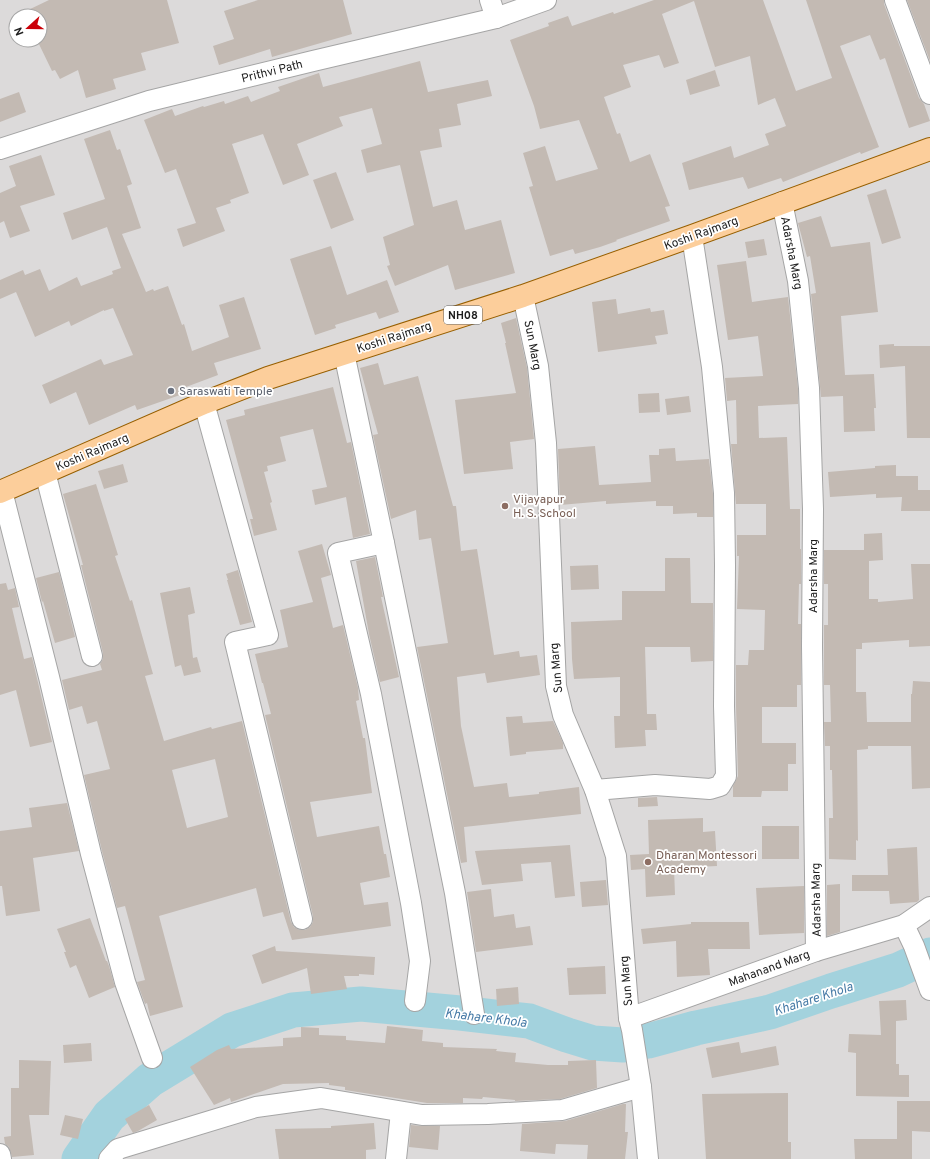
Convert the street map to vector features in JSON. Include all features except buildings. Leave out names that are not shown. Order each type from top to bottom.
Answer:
[{"type":"main road","name":"Koshi Rajmarg","points":[[1,491],[204,403],[268,378],[523,296],[930,149]]},
{"type":"street","name":"Prithvi Path","points":[[0,149],[149,102],[313,61],[493,9],[546,0]]},
{"type":"street","points":[[895,0],[930,94]]},
{"type":"street","name":"Adarsha Marg","points":[[782,202],[798,281],[809,388],[814,508],[812,646],[816,951]]},
{"type":"street","points":[[595,790],[656,785],[710,789],[720,786],[726,776],[724,706],[724,493],[712,366],[692,236]]},
{"type":"street","name":"Sun Marg","points":[[523,296],[538,366],[546,443],[556,686],[563,715],[595,790],[616,856],[630,1024],[640,1087]]},
{"type":"street","points":[[344,353],[455,893],[474,1014]]},
{"type":"street","points":[[204,403],[268,635],[235,642],[302,918]]},
{"type":"street","points":[[45,472],[92,656]]},
{"type":"street","points":[[1,491],[49,677],[93,861],[125,982],[152,1058]]},
{"type":"street","points":[[384,543],[338,553],[371,694],[411,903],[420,961],[415,1001]]},
{"type":"street","name":"Mahanand Marg","points":[[630,1024],[816,951],[904,925],[930,907]]},
{"type":"street","points":[[904,925],[914,946],[928,983]]},
{"type":"street","points":[[109,1159],[118,1149],[256,1107],[321,1098],[401,1112],[422,1114],[488,1114],[562,1110],[640,1087],[648,1159]]},
{"type":"street","points":[[396,1159],[401,1112]]},
{"type":"street","points":[[0,1154],[1,1159]]},
{"type":"shaded area","points":[[0,0],[930,0],[930,1159],[0,1159]]},
{"type":"waterway","name":"Khahare Khola","points":[[79,1159],[109,1116],[150,1080],[232,1030],[293,1010],[361,1004],[460,1013],[529,1021],[593,1043],[623,1045],[648,1041],[696,1028],[770,1012],[898,970],[930,955]]},
{"type":"place","name":"Saraswati Temple","points":[[171,391]]},
{"type":"place","name":"Vijayapur H. S. School","points":[[505,506]]},
{"type":"place","name":"Dharan Montessori Academy","points":[[648,862]]}]
